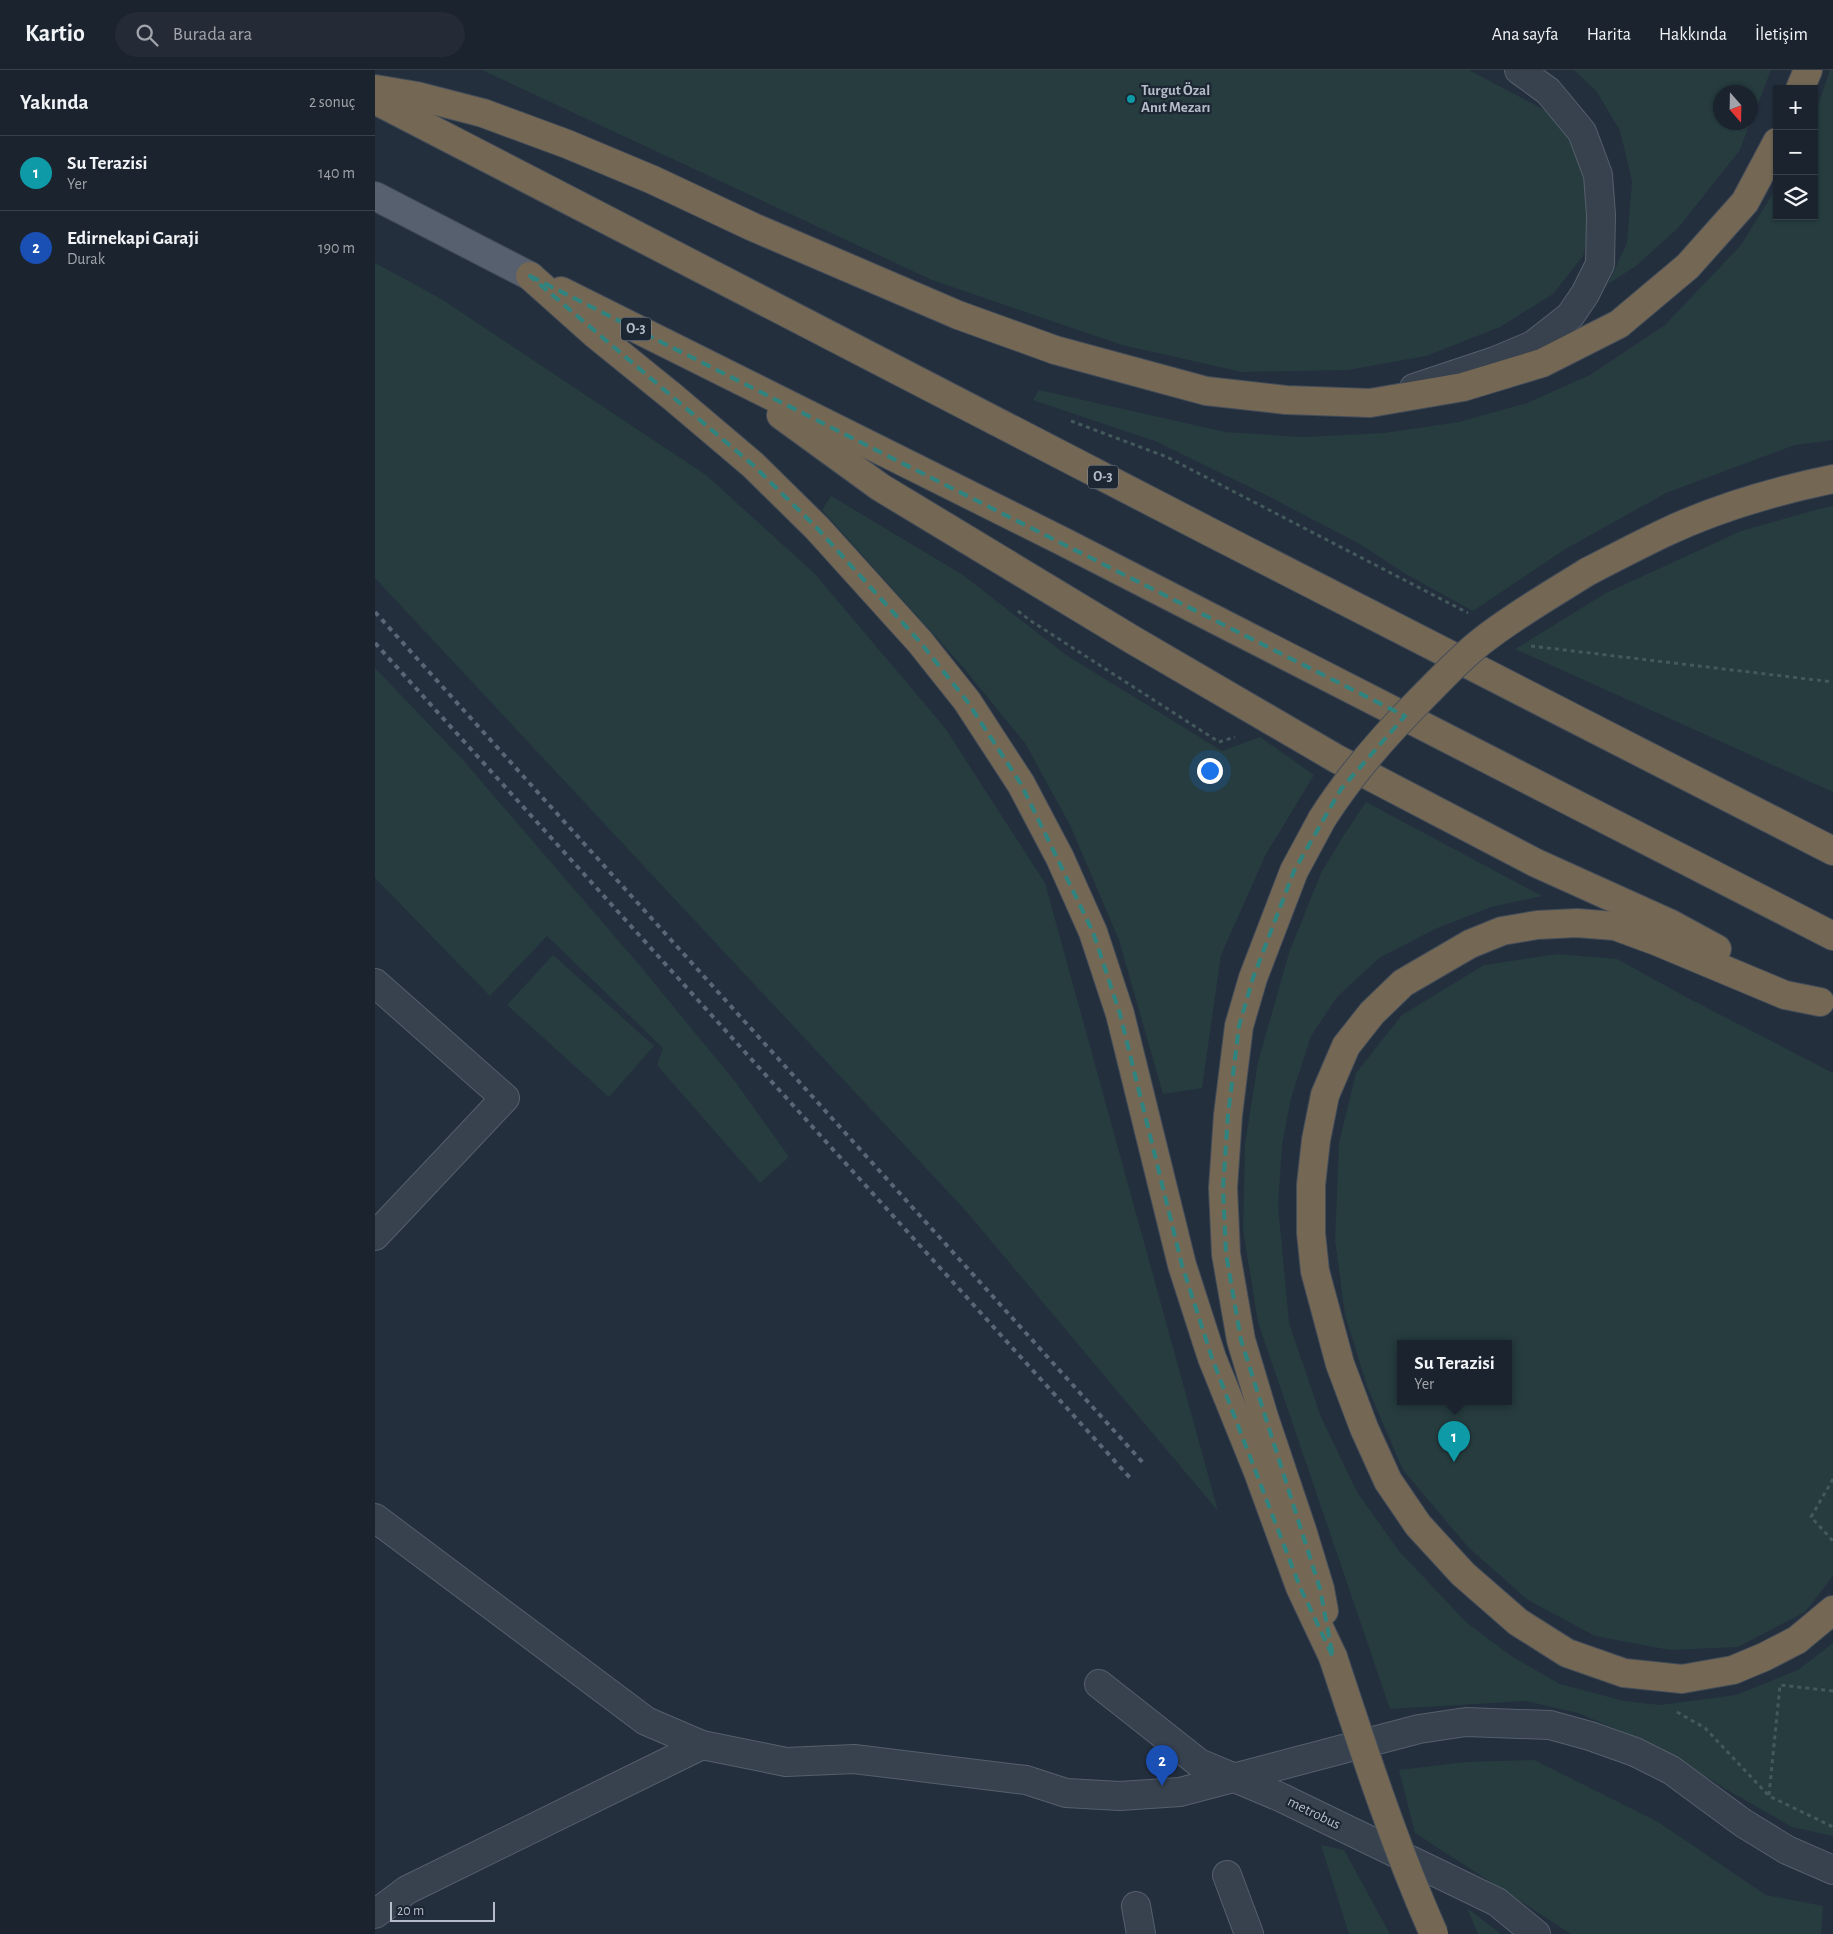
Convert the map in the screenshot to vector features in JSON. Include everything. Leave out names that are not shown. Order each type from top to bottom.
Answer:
[{"type":"highway","points":[[1802,85],[1808,70]]},
{"type":"highway","points":[[375,89],[417,96],[483,113],[567,144],[653,180],[753,227],[958,316],[1055,350],[1206,392],[1287,400],[1370,403],[1463,387],[1541,363],[1619,324],[1688,266],[1745,202],[1773,150]]},
{"type":"highway","name":"O-3","points":[[375,100],[1210,532],[1833,851]]},
{"type":"highway","points":[[531,276],[595,334],[675,398],[753,465],[817,528],[920,642],[967,701],[1021,784],[1060,858],[1093,932],[1121,1014],[1182,1265],[1212,1358],[1258,1472],[1300,1587],[1333,1658],[1386,1816],[1412,1884],[1434,1934]]},
{"type":"highway","name":"O-3","points":[[531,276],[1190,606],[1833,936]]},
{"type":"highway","points":[[742,382],[786,418],[880,487],[1133,640],[1337,759],[1536,863],[1671,924],[1789,988],[1826,1005]]},
{"type":"highway","points":[[1333,1658],[1320,1589],[1241,1340],[1226,1254],[1223,1188],[1228,1115],[1239,1026],[1253,978],[1294,871],[1321,819],[1341,789],[1373,750],[1445,674],[1482,641],[1530,607],[1587,572],[1663,533],[1707,516],[1789,489],[1833,479]]},
{"type":"highway","points":[[1826,1005],[1785,995],[1657,941],[1615,926],[1577,923],[1537,925],[1502,931],[1470,944],[1403,983],[1372,1013],[1346,1046],[1325,1095],[1316,1140],[1311,1185],[1311,1233],[1315,1271],[1340,1364],[1364,1428],[1388,1481],[1418,1525],[1463,1574],[1518,1622],[1567,1653],[1575,1656],[1624,1673],[1682,1679],[1733,1670],[1764,1656],[1797,1640],[1833,1610]]},
{"type":"main road","name":"O-3","points":[[375,196],[531,276]]},
{"type":"lane","points":[[1370,403],[1495,361],[1533,345],[1570,316],[1585,294],[1600,264],[1601,215],[1598,174],[1582,132],[1547,91],[1519,70]]},
{"type":"lane","points":[[375,983],[505,1098],[375,1236]]},
{"type":"lane","points":[[375,1518],[646,1721],[702,1745],[786,1762],[854,1760],[1026,1780],[1066,1794],[1120,1796],[1180,1792],[1419,1729],[1466,1722],[1550,1725],[1590,1736],[1635,1752],[1671,1770],[1743,1823],[1779,1846],[1833,1870]]},
{"type":"lane","name":"metrobus","points":[[1099,1684],[1199,1763],[1280,1797],[1497,1902],[1536,1934]]},
{"type":"lane","points":[[375,1914],[407,1890],[702,1745]]},
{"type":"lane","points":[[1227,1875],[1249,1934]]},
{"type":"lane","points":[[1136,1906],[1141,1934]]},
{"type":"path","points":[[1069,421],[1167,458],[1471,614]]},
{"type":"path","points":[[1526,643],[1533,647],[1833,682]]},
{"type":"path","points":[[1833,1480],[1811,1517],[1833,1541]]},
{"type":"path","points":[[1769,1796],[1780,1685],[1833,1690]]},
{"type":"highlighted area","points":[[530,276],[1405,716],[1341,789],[1294,871],[1253,978],[1239,1026],[1228,1115],[1223,1188],[1226,1254],[1241,1340],[1320,1589],[1333,1657],[1300,1587],[1212,1358],[1182,1265],[1120,1014],[1093,932],[1021,784],[967,701],[920,642],[817,528],[753,465]]},
{"type":"green space","points":[[482,70],[1469,70],[1554,115],[1582,160],[1593,218],[1583,256],[1553,294],[1500,327],[1426,356],[1348,370],[1242,372],[1122,345],[932,280]]},
{"type":"green space","points":[[1574,70],[1771,70],[1758,104],[1758,85],[1713,85],[1713,130],[1747,130],[1740,150],[1678,228],[1636,266],[1608,284],[1627,243],[1632,181],[1620,131],[1597,92]]},
{"type":"green space","points":[[1830,70],[1833,70],[1833,440],[1795,445],[1666,493],[1567,548],[1473,611],[1406,574],[1358,543],[1268,496],[1155,441],[1033,400],[1039,390],[1225,432],[1303,437],[1384,433],[1459,422],[1527,403],[1590,375],[1665,325],[1741,245],[1773,193],[1773,220],[1818,220],[1818,104]]},
{"type":"green space","points":[[375,263],[438,297],[706,475],[815,574],[945,728],[1045,883],[1218,1511],[966,1211],[375,578]]},
{"type":"green space","points":[[831,496],[963,575],[1066,655],[1222,751],[1260,737],[1314,775],[1266,854],[1221,955],[1202,1088],[1163,1094],[1119,940],[1070,825],[1025,743],[962,666],[822,510]]},
{"type":"green space","points":[[1833,506],[1833,792],[1515,649],[1606,593],[1741,531]]},
{"type":"green space","points":[[375,668],[463,760],[641,967],[737,1084],[789,1157],[760,1183],[657,1065],[663,1048],[547,936],[490,996],[375,878]]},
{"type":"green space","points":[[1366,802],[1542,896],[1491,907],[1435,929],[1379,958],[1337,997],[1311,1036],[1291,1098],[1282,1145],[1278,1205],[1289,1323],[1321,1417],[1357,1492],[1399,1551],[1466,1622],[1511,1656],[1560,1684],[1624,1701],[1660,1705],[1736,1695],[1798,1670],[1833,1643],[1833,1836],[1792,1827],[1724,1788],[1657,1746],[1578,1713],[1526,1701],[1390,1709],[1258,1322],[1243,1230],[1245,1144],[1258,1062],[1289,953],[1321,873]]},
{"type":"green space","points":[[1558,954],[1617,959],[1833,1073],[1833,1576],[1805,1612],[1738,1647],[1670,1650],[1595,1636],[1528,1600],[1468,1547],[1403,1470],[1367,1386],[1345,1315],[1335,1239],[1339,1143],[1356,1073],[1402,1015],[1484,965]]},
{"type":"green space","points":[[553,955],[654,1046],[609,1097],[507,1005]]},
{"type":"green space","points":[[1534,1760],[1658,1822],[1766,1895],[1823,1906],[1821,1934],[1571,1934],[1415,1833],[1399,1770],[1465,1762]]},
{"type":"green space","points":[[1321,1845],[1344,1850],[1390,1934],[1349,1934]]},
{"type":"green space","points":[[1467,1908],[1501,1934],[1478,1934]]},
{"type":"railway","points":[[375,612],[1145,1465]]},
{"type":"railway","points":[[375,643],[1131,1479]]},
{"type":"place","name":"Turgut Özal Anıt Mezarı","points":[[1131,99]]},
{"type":"place","name":"Su Terazisi","points":[[1454,1462]]},
{"type":"place","name":"Edirnekapi Garaji","points":[[1162,1786]]}]
